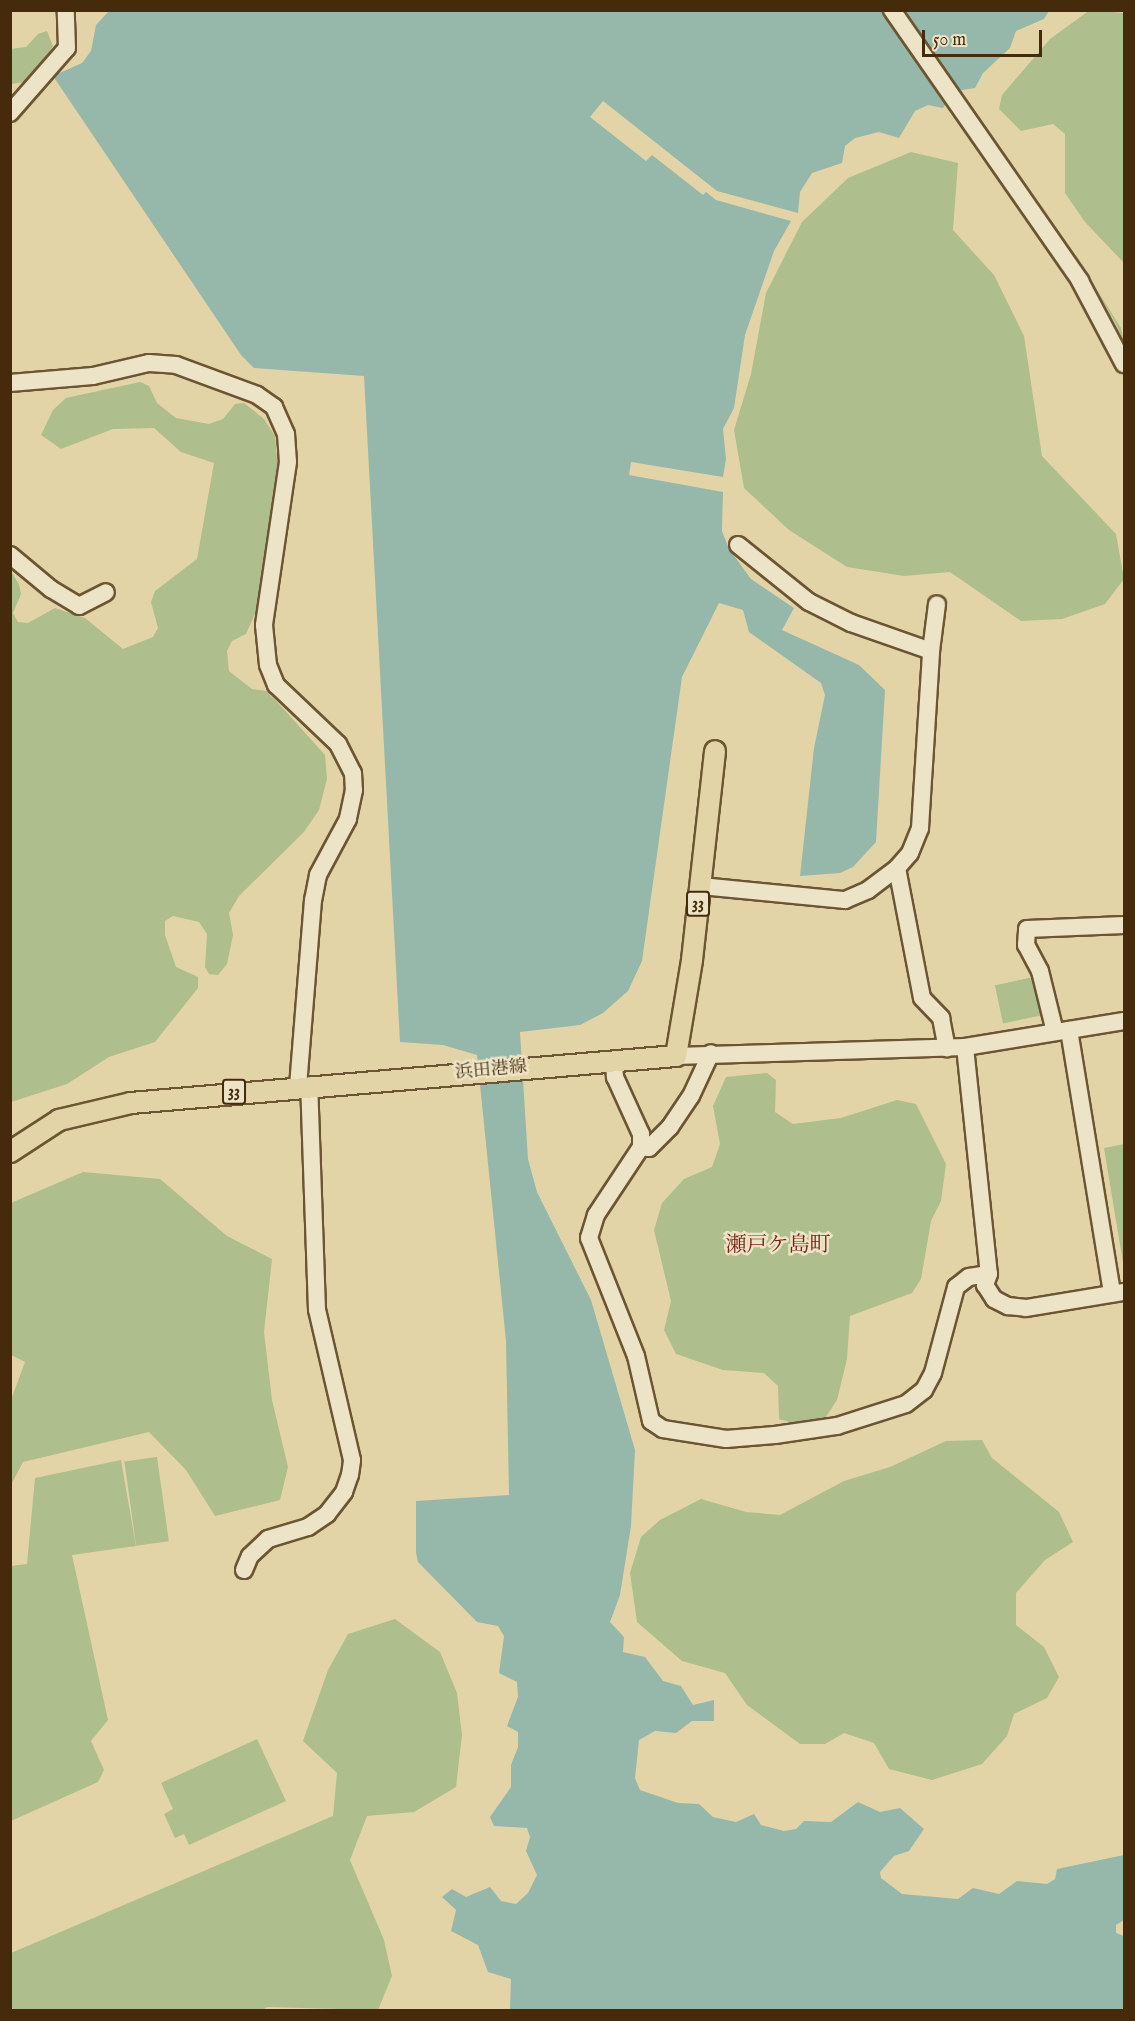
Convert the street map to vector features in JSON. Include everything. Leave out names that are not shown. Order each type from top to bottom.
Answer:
[{"type":"main road","name":"33","points":[[676,1056],[700,886],[715,751]]},
{"type":"main road","name":"浜田港線","points":[[10,1152],[59,1120],[92,1109],[303,1085],[470,1074],[676,1056]]},
{"type":"street","points":[[10,113],[67,48],[66,10]]},
{"type":"street","points":[[892,10],[1080,281],[1125,364]]},
{"type":"street","points":[[10,383],[93,376],[149,363],[176,365],[257,395],[274,407],[285,434],[286,473],[264,625],[268,665],[276,685],[338,744],[353,773],[354,790],[348,819],[318,875],[313,900],[303,1085],[317,1310],[351,1468],[344,1492],[327,1514],[308,1527],[268,1539],[249,1556],[244,1570]]},
{"type":"street","points":[[738,545],[809,602],[851,622],[932,651]]},
{"type":"street","points":[[10,555],[44,584],[79,606],[106,592]]},
{"type":"street","points":[[700,886],[832,901],[868,890],[897,868],[910,853],[920,828],[937,604]]},
{"type":"street","points":[[897,868],[922,998],[941,1018],[947,1048]]},
{"type":"street","points":[[966,1047],[990,1274],[985,1285],[994,1299],[1008,1306],[1051,1305],[1119,1293],[1062,1031],[1040,971],[1026,945],[1027,929],[1125,924]]},
{"type":"street","points":[[676,1056],[711,1053],[966,1047],[1125,1021]]},
{"type":"street","points":[[641,1147],[649,1148],[670,1126],[691,1096],[711,1053]]},
{"type":"street","points":[[614,1060],[615,1077],[641,1134],[641,1147],[596,1215],[589,1238],[636,1356],[651,1421],[663,1429],[726,1439],[775,1435],[837,1426],[906,1404],[924,1390],[933,1373],[956,1287],[969,1277],[990,1274]]},
{"type":"green space","points":[[1090,10],[1124,13],[1124,263],[1085,222],[1065,193],[1065,134],[1053,124],[1021,131],[999,109],[1002,95],[1050,39]]},
{"type":"green space","points":[[47,31],[53,46],[40,67],[25,82],[11,84],[10,49],[26,47],[38,34]]},
{"type":"green space","points":[[911,152],[958,163],[953,230],[994,275],[1024,336],[1042,456],[1116,534],[1124,579],[1105,604],[1062,619],[1021,621],[950,572],[904,576],[847,567],[789,530],[744,488],[734,430],[751,374],[766,293],[802,222],[848,178]]},
{"type":"green space","points":[[1092,282],[1121,328],[1124,343],[1116,324]]},
{"type":"green space","points":[[140,382],[149,386],[157,403],[176,418],[209,424],[223,419],[235,404],[244,403],[264,419],[275,436],[280,495],[260,602],[246,634],[232,641],[227,651],[229,671],[252,689],[266,691],[280,705],[325,755],[327,779],[319,810],[304,832],[239,896],[229,913],[233,935],[227,964],[218,975],[209,974],[205,967],[207,934],[199,922],[173,916],[165,921],[165,935],[176,967],[198,977],[198,988],[155,1042],[109,1057],[67,1084],[11,1102],[10,570],[19,584],[21,594],[13,613],[18,622],[28,623],[55,608],[85,618],[123,649],[153,637],[158,628],[151,602],[155,591],[197,559],[214,463],[181,452],[154,428],[113,429],[61,449],[41,435],[53,410],[66,398]]},
{"type":"green space","points":[[1034,977],[1042,1015],[1003,1023],[995,985]]},
{"type":"green space","points":[[767,1073],[776,1080],[775,1112],[793,1124],[841,1118],[897,1100],[916,1104],[946,1164],[941,1201],[931,1221],[921,1279],[912,1293],[850,1316],[847,1359],[837,1400],[824,1420],[793,1423],[779,1419],[778,1386],[764,1373],[723,1370],[676,1354],[664,1330],[671,1301],[654,1230],[662,1203],[684,1179],[712,1167],[720,1144],[713,1106],[726,1077]]},
{"type":"green space","points":[[1124,1144],[1124,1269],[1104,1148]]},
{"type":"green space","points":[[83,1172],[160,1179],[227,1236],[272,1259],[264,1332],[272,1400],[288,1467],[280,1500],[215,1516],[186,1470],[149,1432],[23,1462],[12,1483],[11,1542],[11,1400],[25,1362],[11,1355],[11,1203]]},
{"type":"green space","points":[[982,1440],[992,1458],[1059,1512],[1073,1542],[1045,1560],[1016,1593],[1016,1625],[1044,1647],[1059,1677],[1047,1698],[1014,1714],[1007,1736],[982,1764],[932,1780],[889,1769],[874,1743],[844,1733],[825,1744],[800,1744],[747,1705],[725,1673],[682,1661],[637,1622],[630,1573],[641,1537],[660,1520],[701,1499],[746,1512],[780,1515],[844,1481],[890,1467],[946,1441]]},
{"type":"green space","points":[[157,1457],[169,1541],[136,1546],[124,1462]]},
{"type":"green space","points":[[121,1460],[136,1546],[72,1555],[108,1720],[91,1741],[104,1770],[98,1782],[11,1821],[11,1566],[27,1564],[35,1478]]},
{"type":"green space","points":[[395,1619],[440,1652],[457,1693],[462,1735],[456,1787],[414,1812],[367,1816],[350,1860],[384,1940],[392,1976],[378,2010],[267,2007],[263,2010],[11,2010],[11,1953],[333,1816],[337,1773],[303,1741],[328,1670],[348,1634]]},
{"type":"green space","points":[[257,1739],[286,1801],[189,1845],[184,1834],[175,1838],[164,1814],[173,1809],[161,1783]]},
{"type":"shaded area","points":[[109,11],[1049,11],[1044,19],[1016,31],[1010,48],[983,73],[975,88],[956,91],[943,108],[928,105],[915,111],[899,138],[879,132],[855,138],[845,146],[842,163],[812,173],[800,192],[798,213],[717,191],[603,101],[590,117],[646,161],[652,155],[703,195],[706,192],[716,200],[791,221],[774,251],[745,335],[734,408],[723,429],[726,459],[723,477],[631,462],[629,475],[723,492],[722,531],[729,549],[751,579],[794,608],[782,630],[859,665],[885,690],[876,842],[853,867],[840,873],[800,876],[814,748],[825,695],[821,683],[749,632],[743,610],[719,603],[682,677],[642,961],[628,991],[603,1013],[580,1025],[520,1032],[528,1159],[537,1192],[591,1300],[635,1450],[631,1526],[620,1595],[610,1622],[624,1637],[623,1652],[645,1657],[663,1681],[681,1686],[693,1705],[714,1700],[714,1721],[692,1721],[676,1733],[655,1731],[639,1740],[635,1778],[640,1790],[678,1803],[699,1804],[713,1817],[736,1822],[754,1814],[761,1825],[784,1831],[796,1829],[804,1821],[831,1822],[858,1802],[880,1812],[900,1808],[924,1829],[909,1851],[894,1856],[880,1872],[881,1878],[902,1894],[958,1899],[973,1888],[999,1894],[1017,1881],[1047,1884],[1055,1879],[1057,1869],[1124,1855],[1124,1920],[1116,1925],[1116,1933],[1124,1936],[1124,2010],[510,2010],[511,1979],[488,1972],[478,1945],[451,1931],[456,1910],[442,1897],[452,1889],[466,1897],[490,1887],[501,1901],[516,1904],[528,1893],[537,1875],[526,1851],[530,1837],[527,1828],[494,1826],[490,1817],[511,1787],[511,1765],[518,1747],[518,1732],[507,1726],[518,1697],[517,1682],[499,1673],[504,1636],[498,1626],[477,1622],[418,1562],[416,1553],[416,1501],[509,1495],[506,1341],[477,1055],[443,1045],[400,1042],[364,376],[254,368],[241,355],[53,76],[82,63],[91,51],[96,25]]},
{"type":"district","name":"瀬戸ケ島町","points":[[778,1246]]}]
